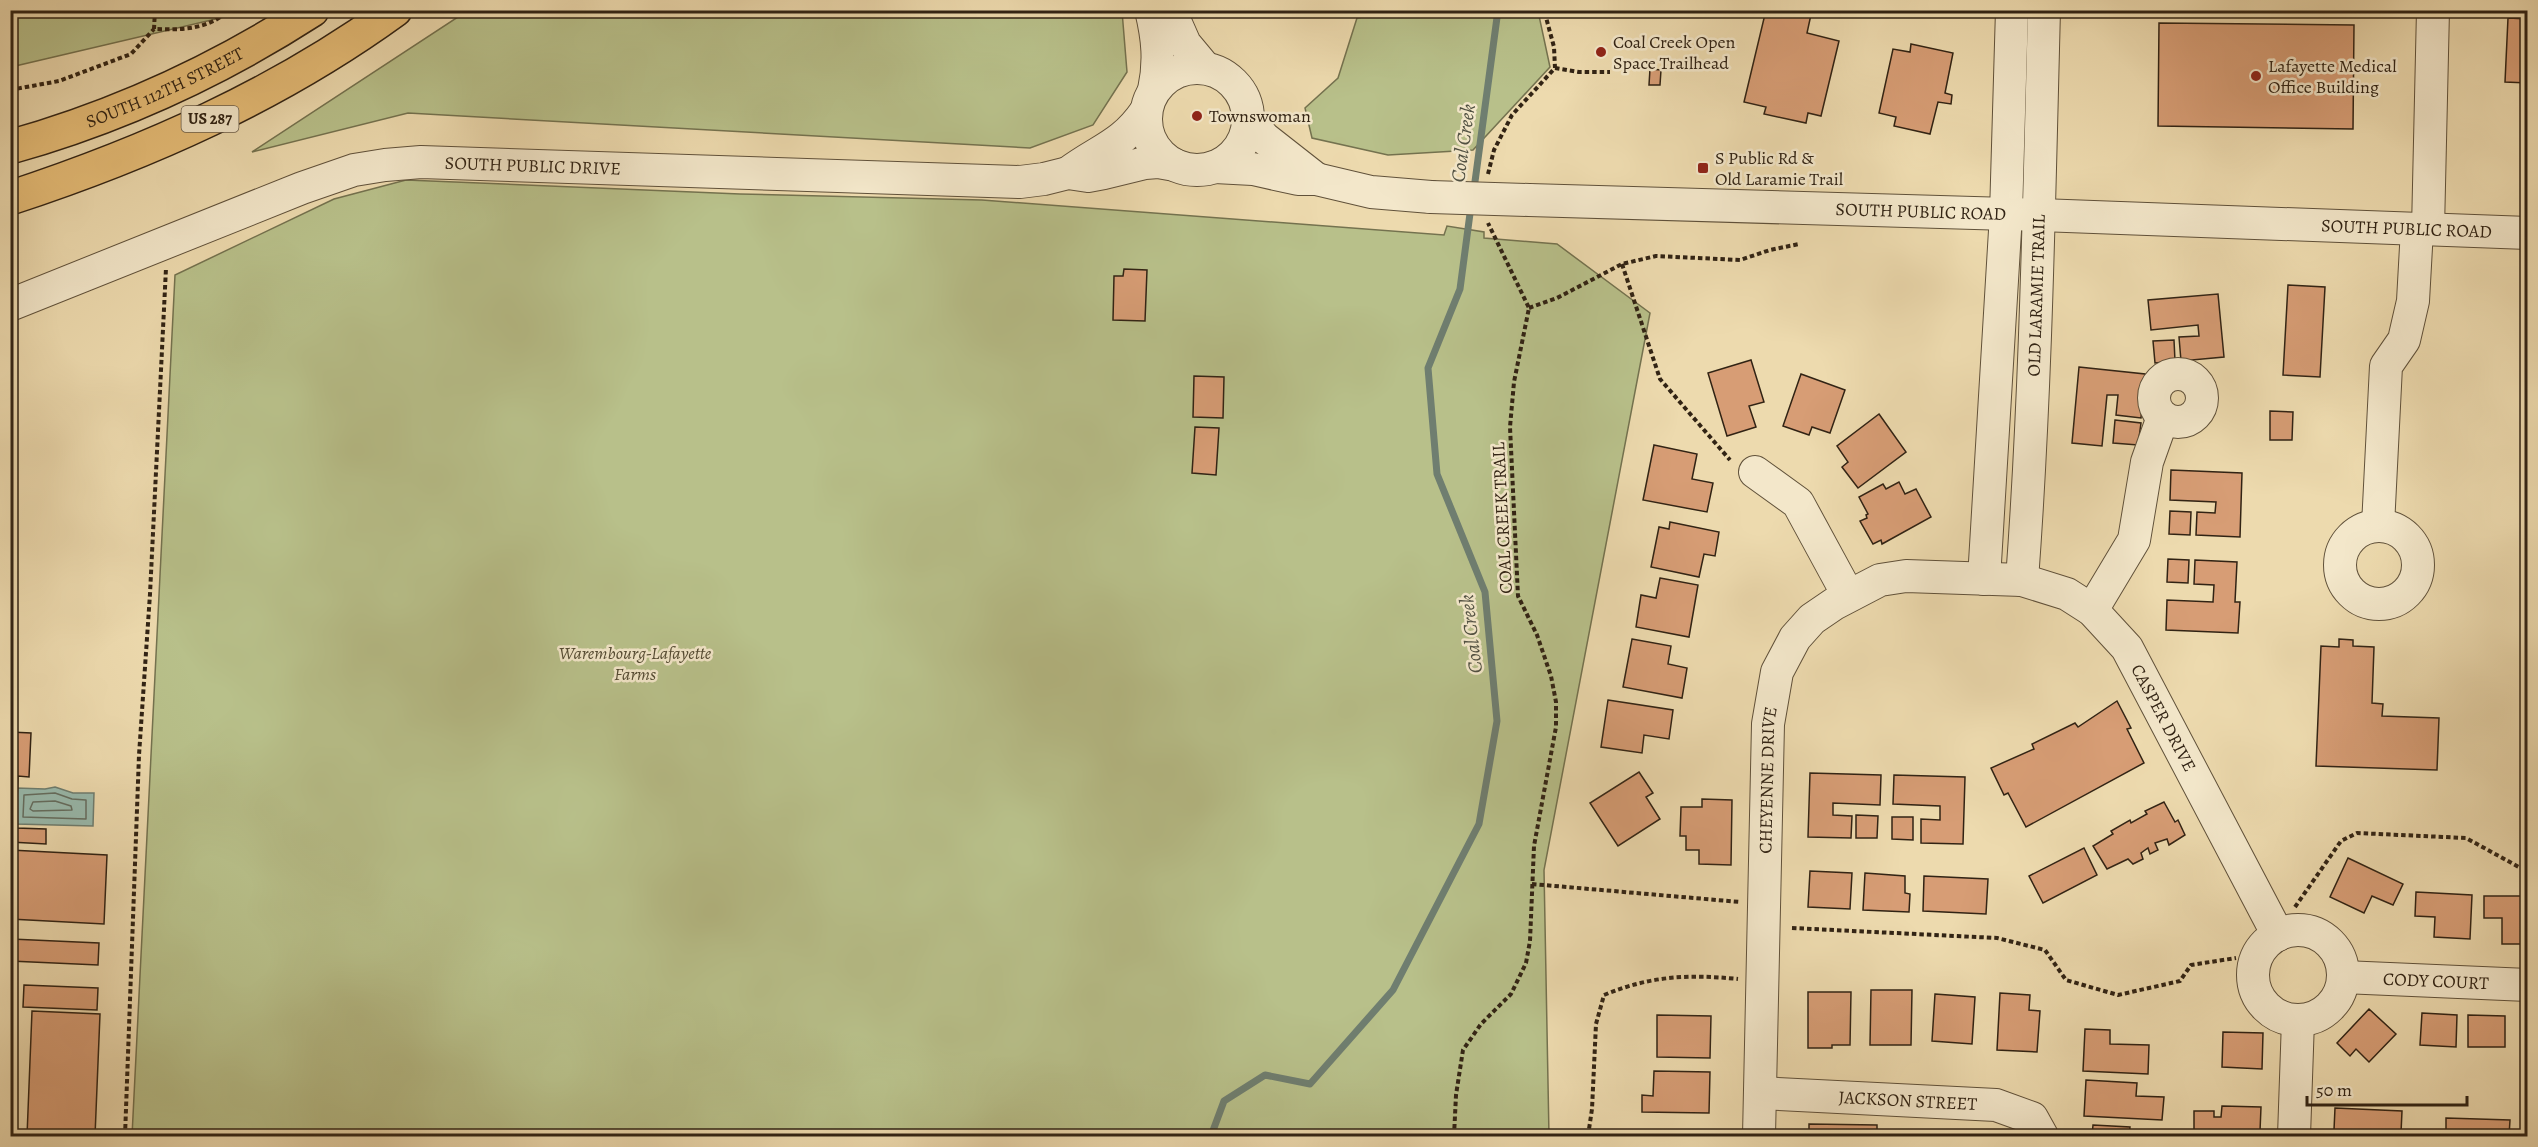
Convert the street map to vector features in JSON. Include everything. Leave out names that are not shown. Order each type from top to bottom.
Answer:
[{"type":"main road","name":"SOUTH 112TH STREET","points":[[10,147],[85,123],[157,94],[234,57],[312,10]]},
{"type":"main road","name":"US 287","points":[[10,198],[83,174],[181,134],[304,70],[359,36],[395,10]]},
{"type":"street","points":[[1151,10],[1159,50],[1159,67],[1150,101],[1148,134],[1159,153],[1175,165]]},
{"type":"street","points":[[1170,10],[1185,44],[1205,68]]},
{"type":"street","name":"OLD LARAMIE TRAIL","points":[[1984,579],[2006,214],[2012,10]]},
{"type":"street","name":"OLD LARAMIE TRAIL","points":[[2022,580],[2040,215],[2043,10]]},
{"type":"street","points":[[2378,526],[2386,366],[2404,340],[2413,301],[2422,229],[2433,10]]},
{"type":"street","points":[[1205,68],[1223,75],[1239,90],[1244,99],[1248,119],[1244,139],[1232,156],[1215,167],[1195,170],[1158,162],[1088,176],[1068,173],[1086,160],[1120,142],[1130,133],[1170,75],[1180,70],[1205,68]]},
{"type":"street","name":"SOUTH PUBLIC ROAD","points":[[1248,119],[1264,138],[1316,179]]},
{"type":"street","name":"SOUTH PUBLIC DRIVE","points":[[14,306],[302,188],[354,170],[385,165],[421,162],[1020,182],[1068,173]]},
{"type":"street","name":"SOUTH PUBLIC ROAD","points":[[1215,167],[1253,169],[1298,179],[1316,179],[1371,192],[1431,197],[2040,215],[2528,233]]},
{"type":"street","points":[[2092,610],[2134,540],[2147,462],[2163,417]]},
{"type":"street","points":[[1742,466],[1798,503],[1848,595]]},
{"type":"street","name":"CHEYENNE DRIVE","points":[[1759,1137],[1767,724],[1777,672],[1795,638],[1812,619],[1848,595],[1880,580],[1906,576],[1984,579]]},
{"type":"street","name":"CASPER DRIVE","points":[[1984,579],[2022,580],[2067,594],[2092,610],[2127,648],[2278,935]]},
{"type":"street","points":[[2301,930],[2315,933],[2327,940],[2336,950],[2342,963],[2343,977],[2341,990],[2334,1003],[2324,1012],[2312,1018],[2298,1020],[2279,1016],[2264,1004],[2253,981],[2258,955],[2265,944],[2278,935],[2301,930]]},
{"type":"street","name":"CODY COURT","points":[[2343,977],[2528,985]]},
{"type":"street","points":[[2294,1137],[2298,1020]]},
{"type":"street","name":"JACKSON STREET","points":[[1760,1093],[1996,1105],[2032,1118],[2042,1137]]},
{"type":"path","points":[[10,90],[59,81],[132,54],[154,29],[155,10]]},
{"type":"path","points":[[154,29],[198,28],[223,16],[229,10]]},
{"type":"path","points":[[1488,180],[1488,169],[1494,150],[1512,115],[1555,68],[1554,46],[1544,10]]},
{"type":"path","points":[[1555,68],[1579,72],[1610,72]]},
{"type":"path","points":[[1488,214],[1488,225],[1529,308],[1557,298],[1622,264],[1656,256],[1740,260],[1799,244]]},
{"type":"path","points":[[1622,264],[1660,379],[1742,466]]},
{"type":"path","points":[[125,1137],[139,755],[150,594],[166,268]]},
{"type":"path","name":"COAL CREEK TRAIL","points":[[1454,1137],[1456,1095],[1463,1050],[1481,1024],[1510,994],[1526,963],[1530,941],[1534,846],[1556,727],[1556,702],[1551,676],[1537,635],[1518,596],[1510,427],[1514,382],[1529,308]]},
{"type":"path","points":[[2295,907],[2342,841],[2357,833],[2466,838],[2528,872]]},
{"type":"path","points":[[1532,884],[1740,902]]},
{"type":"path","points":[[1792,928],[1997,938],[2044,950],[2066,980],[2118,995],[2180,981],[2191,965],[2236,958]]},
{"type":"path","points":[[1588,1137],[1596,1024],[1604,995],[1633,983],[1678,975],[1738,979],[1762,977]]},
{"type":"green space","points":[[11,10],[250,10],[250,11],[11,67]]},
{"type":"green space","points":[[467,11],[1122,11],[1127,72],[1093,125],[1030,148],[408,113],[252,152]]},
{"type":"green space","points":[[1395,11],[1538,11],[1550,67],[1473,150],[1388,155],[1312,138],[1305,108],[1338,78],[1357,18]]},
{"type":"green space","name":"Warembourg-Lafayette Farms","points":[[406,180],[740,194],[982,200],[1444,235],[1447,226],[1484,232],[1484,238],[1557,244],[1650,313],[1544,870],[1549,1136],[132,1136],[175,275],[334,199]]},
{"type":"water","points":[[55,787],[73,793],[94,793],[93,826],[16,824],[17,788]]},
{"type":"building","points":[[1766,10],[1812,10],[1807,33],[1839,41],[1821,116],[1808,113],[1806,123],[1764,114],[1766,107],[1744,102]]},
{"type":"building","points":[[2508,18],[2528,19],[2528,83],[2505,82]]},
{"type":"building","name":"Lafayette Medical Office Building","points":[[2159,23],[2354,25],[2353,129],[2158,126]]},
{"type":"building","points":[[1911,44],[1953,53],[1945,93],[1952,95],[1951,104],[1938,102],[1930,134],[1894,126],[1896,117],[1879,113],[1893,49],[1910,52]]},
{"type":"building","points":[[1650,69],[1661,70],[1660,85],[1649,85]]},
{"type":"building","points":[[1124,269],[1147,270],[1145,321],[1113,320],[1114,276],[1123,276]]},
{"type":"building","points":[[2288,285],[2325,287],[2320,377],[2283,375]]},
{"type":"building","points":[[2218,294],[2224,357],[2181,361],[2179,337],[2199,336],[2198,325],[2151,330],[2148,300]]},
{"type":"building","points":[[2174,340],[2175,361],[2155,363],[2153,341]]},
{"type":"building","points":[[1751,360],[1764,402],[1749,406],[1756,427],[1727,436],[1708,373]]},
{"type":"building","points":[[2079,367],[2145,374],[2141,418],[2116,415],[2118,395],[2107,395],[2102,446],[2072,443]]},
{"type":"building","points":[[1801,374],[1845,390],[1830,433],[1812,427],[1809,435],[1783,426]]},
{"type":"building","points":[[1194,376],[1224,377],[1223,418],[1193,417]]},
{"type":"building","points":[[2270,411],[2293,412],[2292,440],[2270,440]]},
{"type":"building","points":[[1879,414],[1906,452],[1858,488],[1842,467],[1848,462],[1837,446]]},
{"type":"building","points":[[2115,420],[2141,423],[2138,445],[2113,443]]},
{"type":"building","points":[[1195,427],[1219,428],[1216,475],[1192,473]]},
{"type":"building","points":[[1654,445],[1697,454],[1692,479],[1713,483],[1707,512],[1643,500]]},
{"type":"building","points":[[2171,470],[2242,473],[2240,537],[2196,535],[2197,512],[2215,513],[2216,502],[2170,500]]},
{"type":"building","points":[[1899,482],[1905,494],[1916,489],[1931,517],[1882,544],[1881,540],[1873,544],[1860,521],[1867,518],[1868,514],[1859,497],[1883,484],[1886,489]]},
{"type":"building","points":[[2170,511],[2191,512],[2190,535],[2169,534]]},
{"type":"building","points":[[1670,522],[1719,532],[1715,556],[1704,554],[1699,577],[1651,567],[1659,527],[1669,529]]},
{"type":"building","points":[[2168,559],[2189,560],[2188,583],[2167,582]]},
{"type":"building","points":[[2195,560],[2237,562],[2235,602],[2240,602],[2238,633],[2166,630],[2167,600],[2213,602],[2214,585],[2194,584]]},
{"type":"building","points":[[1660,578],[1698,585],[1689,637],[1636,627],[1641,595],[1656,598]]},
{"type":"building","points":[[1632,639],[1671,646],[1668,664],[1687,668],[1682,698],[1623,687]]},
{"type":"building","points":[[2339,639],[2353,640],[2353,646],[2374,647],[2372,703],[2383,704],[2382,716],[2439,718],[2437,770],[2316,766],[2321,646],[2339,647]]},
{"type":"building","points":[[1608,700],[1673,710],[1669,739],[1644,735],[1642,753],[1601,747]]},
{"type":"building","points":[[2117,701],[2131,728],[2127,729],[2144,763],[2026,827],[2008,793],[2004,795],[1991,768],[2034,749],[2032,744],[2075,723],[2078,727]]},
{"type":"building","points":[[10,732],[31,733],[29,777],[18,776],[16,828],[46,829],[46,844],[10,842]]},
{"type":"building","points":[[1639,772],[1653,793],[1646,797],[1660,819],[1618,846],[1590,803]]},
{"type":"building","points":[[1810,773],[1881,775],[1880,805],[1833,803],[1833,815],[1852,816],[1851,838],[1808,837]]},
{"type":"building","points":[[1894,775],[1965,777],[1963,844],[1921,843],[1921,819],[1940,820],[1940,806],[1893,804]]},
{"type":"building","points":[[1702,799],[1732,800],[1731,865],[1699,864],[1699,850],[1686,850],[1686,836],[1680,836],[1681,807],[1702,807]]},
{"type":"building","points":[[2164,802],[2175,822],[2178,820],[2185,835],[2169,845],[2167,839],[2155,843],[2158,850],[2150,854],[2148,848],[2141,853],[2143,859],[2133,864],[2128,859],[2107,869],[2093,846],[2113,834],[2111,831],[2130,820],[2131,823],[2147,814],[2145,811]]},
{"type":"building","points":[[1856,815],[1878,816],[1877,838],[1856,838]]},
{"type":"building","points":[[1892,817],[1913,817],[1913,840],[1892,839]]},
{"type":"building","points":[[2084,848],[2097,875],[2043,903],[2029,876]]},
{"type":"building","points":[[10,850],[107,855],[104,924],[10,919]]},
{"type":"building","points":[[2348,858],[2403,884],[2393,905],[2372,896],[2364,913],[2330,897]]},
{"type":"building","points":[[1810,871],[1852,873],[1850,909],[1808,907]]},
{"type":"building","points":[[1865,873],[1905,876],[1905,893],[1910,894],[1909,912],[1863,910]]},
{"type":"building","points":[[1924,876],[1988,879],[1986,914],[1923,911]]},
{"type":"building","points":[[2416,892],[2472,895],[2470,939],[2434,937],[2435,917],[2415,916]]},
{"type":"building","points":[[2484,896],[2528,896],[2528,944],[2502,944],[2502,918],[2484,918]]},
{"type":"building","points":[[11,939],[99,943],[98,965],[10,961]]},
{"type":"building","points":[[24,985],[98,988],[97,1010],[23,1007]]},
{"type":"building","points":[[1871,990],[1912,990],[1911,1045],[1870,1045]]},
{"type":"building","points":[[1808,992],[1851,992],[1850,1045],[1808,1048]]},
{"type":"building","points":[[2000,993],[2030,995],[2029,1010],[2040,1011],[2037,1052],[1997,1050]]},
{"type":"building","points":[[1935,994],[1975,997],[1972,1044],[1932,1041]]},
{"type":"building","points":[[2369,1009],[2396,1034],[2369,1062],[2356,1049],[2350,1056],[2337,1043]]},
{"type":"building","points":[[32,1011],[100,1014],[95,1136],[27,1136]]},
{"type":"building","points":[[2422,1013],[2457,1015],[2456,1047],[2420,1045]]},
{"type":"building","points":[[1657,1015],[1711,1016],[1710,1058],[1657,1057]]},
{"type":"building","points":[[2468,1015],[2505,1016],[2505,1047],[2468,1047]]},
{"type":"building","points":[[2085,1029],[2110,1030],[2110,1044],[2149,1045],[2148,1074],[2083,1071]]},
{"type":"building","points":[[2223,1032],[2263,1033],[2262,1069],[2222,1067]]},
{"type":"building","points":[[1654,1071],[1710,1072],[1709,1113],[1642,1112],[1642,1095],[1653,1096]]},
{"type":"building","points":[[2086,1080],[2137,1083],[2136,1096],[2164,1097],[2162,1120],[2084,1116]]},
{"type":"building","points":[[2222,1106],[2261,1107],[2260,1131],[2194,1130],[2194,1111],[2214,1111],[2214,1117],[2221,1117]]},
{"type":"building","points":[[2335,1108],[2402,1111],[2401,1133],[2334,1130]]},
{"type":"building","points":[[2446,1118],[2510,1120],[2509,1136],[2446,1136]]},
{"type":"building","points":[[1809,1124],[1877,1125],[1877,1136],[1809,1136]]},
{"type":"building","points":[[2093,1125],[2130,1127],[2129,1136],[2092,1136]]},
{"type":"building","points":[[1655,1130],[1707,1131],[1707,1136],[1655,1136]]},
{"type":"building","points":[[2194,1130],[2260,1131],[2260,1136],[2194,1136]]},
{"type":"building","points":[[2334,1130],[2401,1133],[2401,1136],[2334,1136]]},
{"type":"building","points":[[1946,1131],[2002,1132],[2002,1136],[1946,1136]]},
{"type":"waterway","name":"Coal Creek","points":[[1474,189],[1498,10]]},
{"type":"waterway","name":"Coal Creek","points":[[1211,1136],[1224,1101],[1265,1075],[1310,1084],[1393,990],[1479,824],[1497,721],[1485,592],[1437,474],[1428,368],[1460,289],[1471,206]]},
{"type":"place","name":"Coal Creek Open Space Trailhead","points":[[1601,52]]},
{"type":"place","name":"Lafayette Medical Office Building","points":[[2256,76]]},
{"type":"place","name":"Townswoman","points":[[1197,116]]},
{"type":"place","name":"S Public Rd & Old Laramie Trail","points":[[1703,168]]}]
